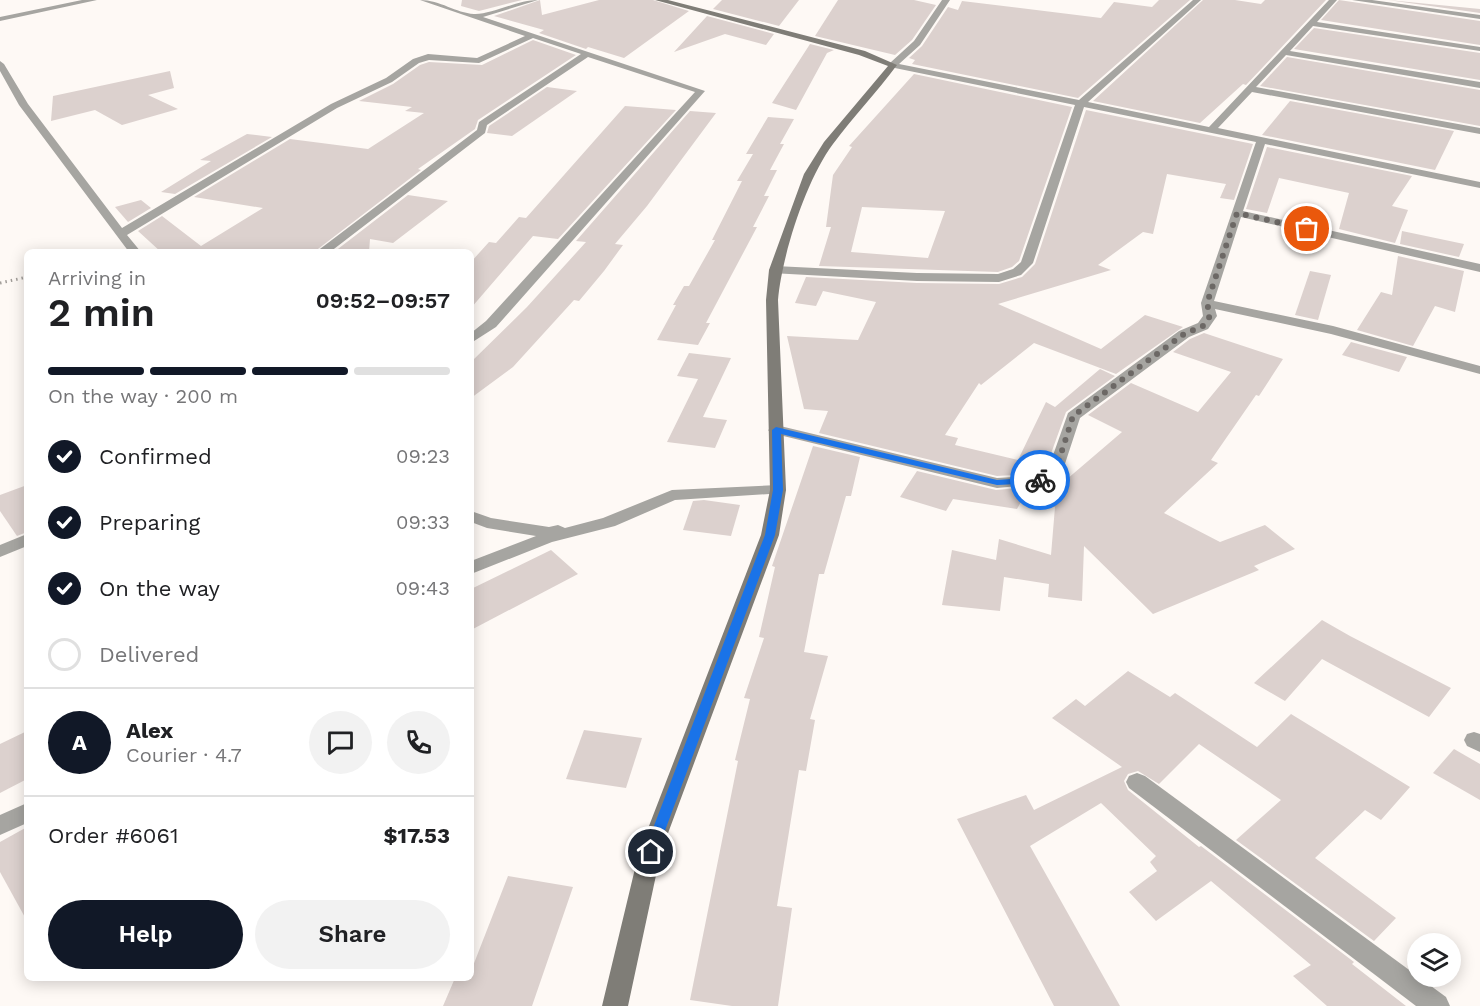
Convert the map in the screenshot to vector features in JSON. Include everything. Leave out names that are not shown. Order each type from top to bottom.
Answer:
[{"type":"main road","points":[[615,1006],[651,852],[770,535],[778,490],[772,300],[775,270],[809,174],[828,144],[893,65],[862,53],[659,0]]},
{"type":"street","points":[[0,19],[93,0]]},
{"type":"street","points":[[424,0],[477,15],[701,91],[491,324],[474,337]]},
{"type":"street","points":[[477,15],[534,0]]},
{"type":"street","points":[[893,65],[917,43],[945,1],[933,0]]},
{"type":"street","points":[[775,270],[940,278],[999,278],[1017,272],[1027,263],[1080,104],[1197,0]]},
{"type":"street","points":[[1211,130],[1333,0]]},
{"type":"street","points":[[1361,0],[1480,17]]},
{"type":"street","points":[[1310,23],[1480,49]]},
{"type":"street","points":[[120,234],[334,106],[389,80],[416,61],[428,57],[479,60],[513,42],[535,35]]},
{"type":"street","points":[[1284,52],[1480,85]]},
{"type":"street","points":[[326,249],[482,131],[482,124],[588,53]]},
{"type":"street","points":[[0,64],[24,105],[132,249]]},
{"type":"street","points":[[893,65],[1480,185]]},
{"type":"street","points":[[1252,88],[1480,131]]},
{"type":"street","points":[[776,430],[997,483],[1053,479],[1073,416],[1184,334],[1203,326],[1210,316],[1207,303],[1261,141]]},
{"type":"street","points":[[1237,213],[1480,268]]},
{"type":"street","points":[[1207,303],[1333,330],[1480,370]]},
{"type":"street","points":[[474,567],[546,538],[609,522],[672,495],[778,490]]},
{"type":"street","points":[[474,517],[487,523],[549,532],[609,522]]},
{"type":"street","points":[[0,551],[24,541]]},
{"type":"street","points":[[1137,782],[1437,1006]]},
{"type":"street","points":[[0,826],[24,814]]},
{"type":"path","points":[[0,283],[24,278]]},
{"type":"building","points":[[462,0],[522,0],[479,11],[461,6]]},
{"type":"building","points":[[540,0],[542,15],[599,0],[653,0],[689,11],[624,58],[588,47],[586,49],[539,33],[544,30],[494,16]]},
{"type":"building","points":[[722,0],[799,0],[779,26],[713,9]]},
{"type":"building","points":[[838,0],[914,0],[936,5],[912,40],[895,55],[815,36]]},
{"type":"building","points":[[1159,0],[1190,0],[1078,98],[912,64],[915,60],[909,58],[922,46],[948,7],[958,10],[962,1],[1101,18],[1114,2],[1152,7]]},
{"type":"building","points":[[1203,0],[1235,0],[1261,4],[1265,0],[1326,0],[1246,85],[1243,84],[1200,123],[1093,101]]},
{"type":"building","points":[[1339,0],[1480,21],[1480,45],[1321,20]]},
{"type":"building","points":[[1388,0],[1480,9],[1480,13]]},
{"type":"building","points":[[707,16],[774,34],[766,45],[725,34],[674,52]]},
{"type":"building","points":[[1314,28],[1480,53],[1480,80],[1294,49]]},
{"type":"building","points":[[533,40],[576,55],[478,120],[475,129],[418,169],[421,170],[318,249],[158,249],[138,231],[162,216],[201,246],[263,208],[194,197],[290,139],[368,149],[424,113],[405,111],[412,107],[359,101],[429,62],[482,65]]},
{"type":"building","points":[[810,44],[834,50],[827,53],[796,110],[772,103]]},
{"type":"building","points":[[1287,57],[1480,90],[1480,126],[1260,86]]},
{"type":"building","points":[[170,71],[174,88],[148,95],[178,109],[122,125],[95,110],[51,121],[53,96]]},
{"type":"building","points":[[914,74],[1072,107],[1019,261],[1012,267],[998,272],[819,266],[831,227],[826,227],[833,175],[852,147],[849,146]],"holes":[[[862,207],[945,211],[928,258],[851,252]]]},
{"type":"building","points":[[547,87],[577,91],[512,136],[487,133],[489,126]]},
{"type":"building","points":[[1290,101],[1454,131],[1435,170],[1262,135]]},
{"type":"building","points":[[625,106],[676,110],[558,239],[533,236],[474,305],[474,259],[489,242],[496,243],[519,217],[526,218]]},
{"type":"building","points":[[1086,110],[1253,144],[1234,200],[1220,198],[1226,184],[1167,174],[1153,234],[1143,232],[1098,265],[1111,270],[998,304],[1101,349],[1145,315],[1183,327],[1116,374],[1034,343],[981,385],[979,383],[945,435],[958,438],[955,445],[1018,460],[1046,402],[1055,407],[1100,369],[1115,376],[1066,412],[1044,473],[997,476],[819,433],[828,411],[804,409],[787,336],[858,340],[876,302],[823,291],[816,306],[795,303],[806,277],[917,283],[999,284],[1022,277],[1035,264]]},
{"type":"building","points":[[690,111],[716,113],[647,206],[615,244],[623,245],[579,301],[574,300],[513,367],[474,396],[474,359],[527,307],[586,242],[576,241]]},
{"type":"building","points":[[768,117],[794,119],[780,144],[784,144],[770,170],[777,170],[764,196],[769,196],[753,227],[757,227],[706,323],[710,323],[698,345],[657,340],[684,286],[689,286],[715,240],[712,240],[742,181],[737,181],[753,154],[746,154]]},
{"type":"building","points":[[247,134],[272,137],[175,194],[161,192],[211,161],[200,160]]},
{"type":"building","points":[[1267,147],[1412,176],[1392,206],[1408,210],[1395,243],[1339,229],[1349,193],[1279,178],[1267,213],[1246,209]]},
{"type":"building","points":[[408,195],[448,201],[393,243],[370,239],[369,249],[338,249]]},
{"type":"building","points":[[141,200],[151,208],[128,222],[115,207]]},
{"type":"building","points":[[1402,231],[1464,244],[1459,257],[1400,244]]},
{"type":"building","points":[[1398,256],[1464,271],[1455,312],[1435,306],[1413,346],[1357,330],[1381,292],[1392,295]]},
{"type":"building","points":[[1310,271],[1331,275],[1318,320],[1295,315]]},
{"type":"building","points":[[1204,333],[1283,359],[1259,396],[1256,395],[1211,460],[1218,463],[1164,513],[1220,542],[1265,525],[1295,549],[1254,566],[1259,570],[1153,614],[1084,546],[1082,601],[1048,597],[1049,584],[1004,577],[1000,611],[942,605],[952,550],[996,560],[999,539],[1051,555],[1055,507],[1039,503],[1122,432],[1088,415],[1131,383],[1198,412],[1231,372],[1173,352],[1190,339]]},
{"type":"building","points":[[1351,342],[1407,357],[1399,372],[1342,355]]},
{"type":"building","points":[[689,353],[731,358],[703,417],[727,420],[715,448],[667,442],[698,379],[677,376]]},
{"type":"building","points":[[813,446],[860,457],[851,496],[846,496],[824,574],[819,574],[804,652],[828,656],[810,719],[815,720],[806,771],[799,770],[777,906],[792,908],[778,1006],[732,1006],[690,1000],[738,761],[735,760],[750,699],[744,698],[764,638],[759,637],[775,567],[772,566]]},
{"type":"building","points":[[917,471],[996,490],[1038,486],[1031,501],[1023,498],[1017,509],[953,499],[946,511],[900,497]]},
{"type":"building","points":[[24,486],[24,533],[17,536],[0,511],[0,495]]},
{"type":"building","points":[[704,500],[740,505],[731,536],[683,530],[693,501]]},
{"type":"building","points":[[551,550],[578,574],[474,628],[474,588]]},
{"type":"building","points":[[1322,620],[1451,688],[1429,717],[1322,659],[1285,701],[1254,683]]},
{"type":"building","points":[[1128,671],[1170,697],[1175,693],[1257,747],[1291,714],[1410,787],[1381,820],[1365,810],[1315,858],[1396,918],[1374,941],[1236,840],[1281,800],[1199,744],[1159,784],[1138,771],[1128,774],[1124,781],[1128,790],[1199,847],[1201,846],[1354,962],[1352,964],[1406,1006],[1327,1006],[1293,976],[1311,965],[1211,881],[1156,921],[1129,892],[1157,871],[1150,862],[1156,856],[1101,803],[1030,846],[1120,1006],[1054,1006],[957,819],[1026,795],[1034,810],[1122,767],[1052,718],[1076,699],[1085,706]]},
{"type":"building","points":[[584,730],[642,738],[626,788],[566,779]]},
{"type":"building","points":[[24,732],[24,781],[0,793],[0,744]]},
{"type":"building","points":[[1454,749],[1480,764],[1480,800],[1433,773]]},
{"type":"building","points":[[24,829],[24,916],[0,872],[0,842]]},
{"type":"building","points":[[508,876],[573,887],[532,1006],[443,1006],[454,981],[474,981],[474,963]]},
{"type":"way so far","points":[[1040,480],[1053,479],[1073,416],[1184,334],[1203,326],[1210,316],[1207,303],[1237,213],[1307,229]]},
{"type":"route","points":[[651,852],[770,535],[778,490],[776,430],[997,483],[1040,480]]}]
